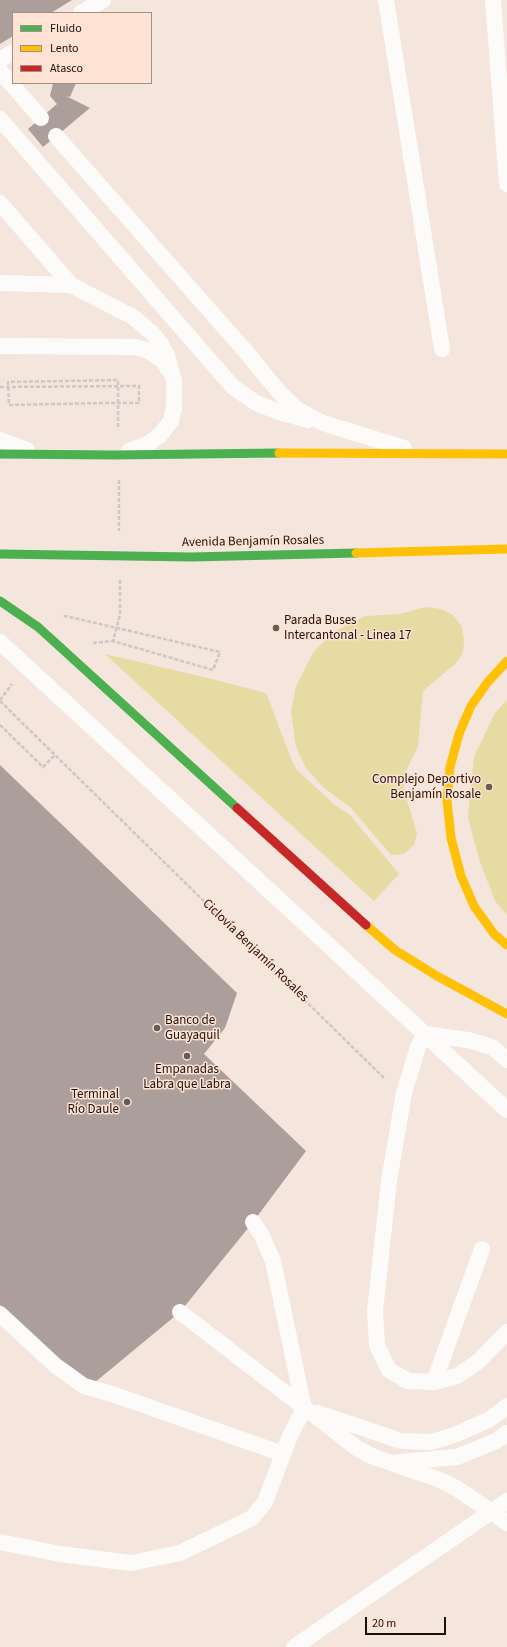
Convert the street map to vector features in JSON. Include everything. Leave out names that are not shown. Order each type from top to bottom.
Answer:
[{"type":"main road","points":[[0,454],[506,454]]},
{"type":"main road","name":"Avenida Benjamín Rosales","points":[[0,554],[192,557],[507,549]]},
{"type":"main road","points":[[0,601],[38,627],[395,950],[437,976],[507,1014]]},
{"type":"main road","points":[[507,661],[487,683],[471,706],[459,734],[450,767],[447,801],[451,838],[461,876],[474,906],[494,934],[507,945]]},
{"type":"lane","points":[[83,12],[103,0]]},
{"type":"lane","points":[[386,0],[442,349]]},
{"type":"lane","points":[[494,0],[507,184]]},
{"type":"lane","points":[[0,60],[12,53]]},
{"type":"lane","points":[[0,71],[41,118]]},
{"type":"lane","points":[[0,119],[233,387],[256,403],[278,412],[395,446],[440,454]]},
{"type":"lane","points":[[56,136],[247,353],[279,392],[298,410],[323,424]]},
{"type":"lane","points":[[0,203],[71,284],[133,317],[148,329],[161,344],[167,356],[174,381],[174,408],[171,421],[160,434],[148,444],[114,455]]},
{"type":"lane","points":[[0,283],[71,284]]},
{"type":"lane","points":[[0,346],[136,347],[146,350],[159,358],[169,370],[174,381]]},
{"type":"lane","points":[[0,440],[40,455]]},
{"type":"lane","points":[[0,642],[507,1110]]},
{"type":"lane","points":[[425,1034],[468,1040],[492,1047],[507,1060]]},
{"type":"lane","points":[[425,1034],[418,1047],[404,1093],[389,1182],[375,1311],[377,1344],[390,1370],[408,1381],[434,1382],[457,1376],[479,1361],[507,1332]]},
{"type":"lane","points":[[0,1542],[60,1554],[131,1563],[180,1553],[252,1518],[265,1502],[290,1436],[304,1409],[273,1261],[262,1236],[253,1222]]},
{"type":"lane","points":[[434,1382],[482,1249]]},
{"type":"lane","points":[[180,1312],[304,1409],[358,1449],[391,1463],[440,1480],[456,1488],[507,1523]]},
{"type":"lane","points":[[0,1314],[56,1366],[84,1386],[115,1395],[283,1454]]},
{"type":"lane","points":[[304,1409],[401,1441],[432,1442],[457,1434],[490,1419],[507,1406]]},
{"type":"lane","points":[[391,1463],[457,1457],[496,1441],[507,1433]]},
{"type":"lane","points":[[294,1647],[507,1501]]},
{"type":"path","points":[[0,387],[139,386],[139,403],[103,403],[9,405],[8,382],[118,380],[118,435]]},
{"type":"path","points":[[119,474],[119,536]]},
{"type":"path","points":[[38,627],[65,616],[130,631],[220,652],[214,670],[113,641],[120,615],[120,576]]},
{"type":"path","name":"Ciclovía Benjamín Rosales","points":[[0,701],[391,1084]]},
{"type":"path","points":[[0,725],[43,767],[55,755]]},
{"type":"shaded area","points":[[426,607],[441,609],[453,615],[462,627],[464,640],[463,653],[456,663],[423,691],[418,746],[403,778],[405,794],[417,833],[414,845],[404,854],[391,855],[350,807],[324,788],[306,768],[296,747],[291,712],[296,686],[313,653],[333,632],[365,616],[400,614]]},
{"type":"shaded area","points":[[105,654],[266,693],[292,761],[297,770],[336,806],[350,815],[399,874],[374,901]]},
{"type":"shaded area","name":"Complejo Deportivo Benjamín Rosale","points":[[507,700],[507,915],[495,901],[479,859],[468,817],[474,757],[495,713]]},
{"type":"building","points":[[0,0],[72,0],[53,12],[12,12],[12,37],[0,44]]},
{"type":"building","points":[[53,84],[76,84],[70,97],[66,96],[90,108],[43,147],[28,129],[57,104],[50,96]]},
{"type":"building","name":"Terminal Río Daule","points":[[0,765],[237,993],[225,1028],[204,1054],[306,1151],[253,1222],[180,1312],[88,1388],[0,1305]]},
{"type":"traffic: fast","points":[[0,454],[114,455],[279,453]]},
{"type":"traffic: fast","points":[[0,554],[192,557],[356,553]]},
{"type":"traffic: fast","points":[[0,601],[38,627],[237,808]]},
{"type":"traffic: slow","points":[[279,453],[507,454]]},
{"type":"traffic: slow","points":[[356,553],[507,549]]},
{"type":"traffic: slow","points":[[507,661],[487,683],[471,706],[459,734],[450,767],[447,801],[451,838],[461,876],[474,906],[494,934],[507,945]]},
{"type":"traffic: slow","points":[[366,925],[395,950],[437,976],[507,1014]]},
{"type":"traffic: jam","points":[[237,808],[366,925]]},
{"type":"place","name":"Parada Buses Intercantonal - Linea 17","points":[[276,628]]},
{"type":"place","name":"Complejo Deportivo Benjamín Rosale","points":[[489,787]]},
{"type":"place","name":"Banco de Guayaquil","points":[[157,1028]]},
{"type":"place","name":"Empanadas Labra que Labra","points":[[187,1056]]},
{"type":"place","name":"Terminal Río Daule","points":[[127,1102]]}]
